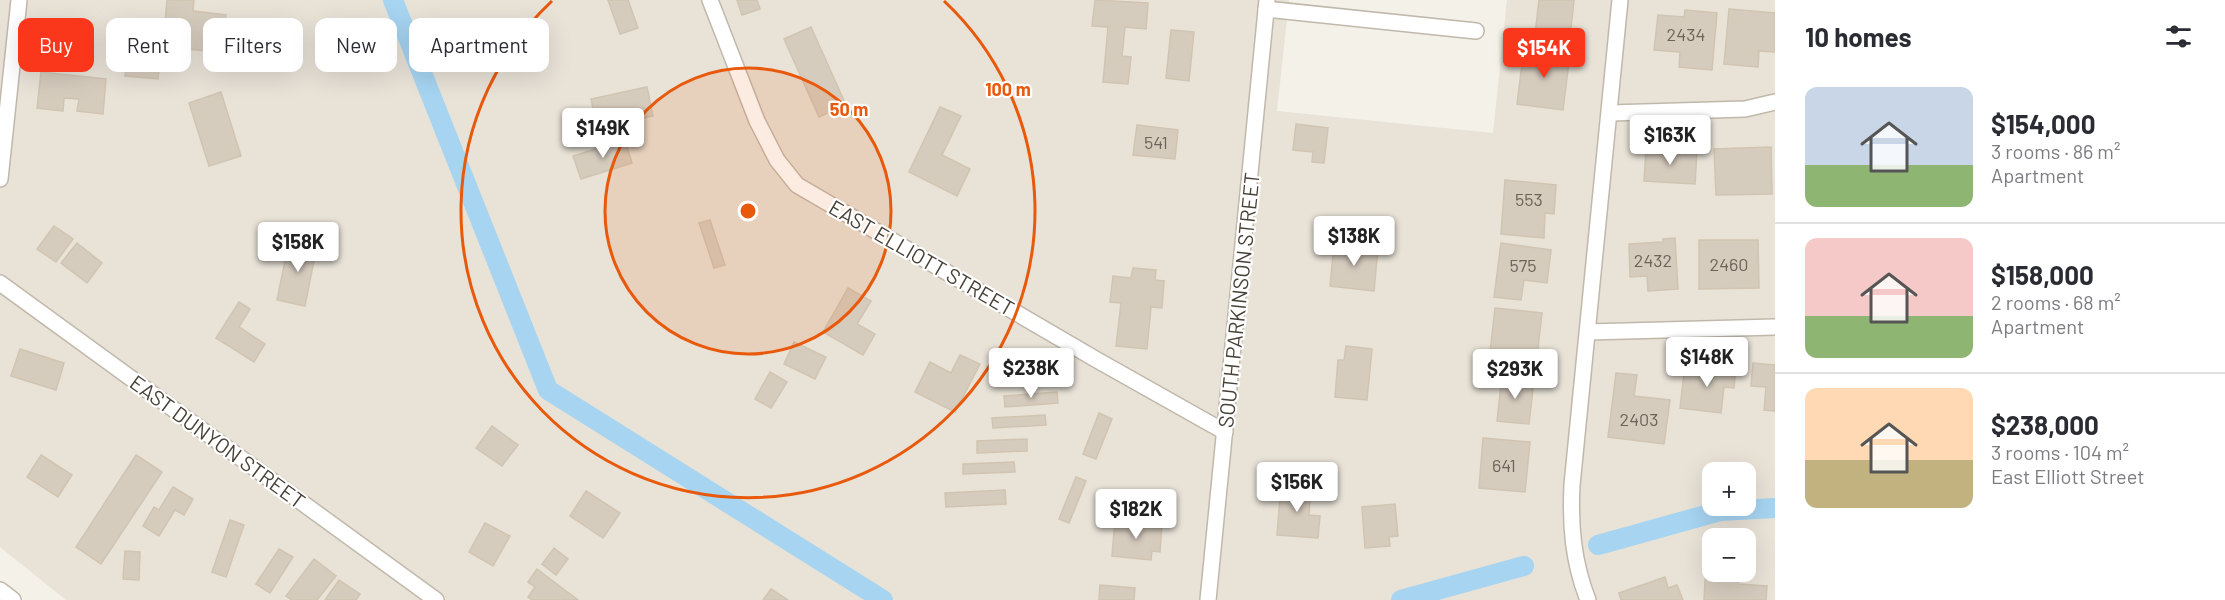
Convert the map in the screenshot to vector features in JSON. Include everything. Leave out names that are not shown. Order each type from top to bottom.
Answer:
[{"type":"street","points":[[0,179],[19,0]]},
{"type":"street","name":"EAST ELLIOTT STREET","points":[[710,0],[757,121],[777,160],[797,184],[1097,360],[1226,432]]},
{"type":"street","points":[[1588,600],[1578,576],[1570,519],[1620,0]]},
{"type":"street","points":[[1267,4],[1476,31]]},
{"type":"street","name":"SOUTH PARKINSON STREET","points":[[1208,600],[1267,4]]},
{"type":"street","points":[[1610,113],[1745,109],[1775,102]]},
{"type":"street","name":"EAST DUNYON STREET","points":[[0,283],[436,600]]},
{"type":"street","points":[[1588,332],[1775,327]]},
{"type":"street","points":[[0,590],[13,600]]},
{"type":"shaded area","points":[[0,0],[1289,0],[1277,111],[1493,133],[1507,0],[1775,0],[1775,600],[66,600],[0,547]]},
{"type":"building","points":[[167,0],[194,0],[193,11],[226,15],[226,18],[203,18],[203,51],[191,49],[191,18],[165,18]]},
{"type":"building","points":[[608,0],[628,0],[638,28],[620,34]]},
{"type":"building","points":[[737,0],[757,0],[760,9],[742,15]]},
{"type":"building","points":[[1095,0],[1148,3],[1146,29],[1125,27],[1122,56],[1131,57],[1128,84],[1103,82],[1108,27],[1092,26]]},
{"type":"building","points":[[1539,0],[1574,0],[1570,38],[1535,34]]},
{"type":"building","points":[[1729,9],[1775,13],[1775,52],[1759,51],[1758,67],[1724,64]]},
{"type":"building","points":[[1685,10],[1717,13],[1712,70],[1679,67],[1680,52],[1654,50],[1658,15],[1684,17]]},
{"type":"building","points":[[811,27],[846,105],[819,117],[784,39]]},
{"type":"building","points":[[1171,30],[1194,32],[1189,81],[1166,78]]},
{"type":"building","points":[[1524,48],[1570,54],[1563,110],[1517,104]]},
{"type":"building","points":[[41,72],[106,79],[103,114],[77,111],[79,99],[64,98],[63,111],[37,108]]},
{"type":"building","points":[[125,72],[159,72],[158,79],[125,76]]},
{"type":"building","points":[[647,87],[653,116],[597,128],[591,99]]},
{"type":"building","points":[[221,92],[241,156],[209,166],[189,103]]},
{"type":"building","points":[[940,107],[961,116],[942,155],[970,169],[957,196],[909,172]]},
{"type":"building","points":[[1296,124],[1328,128],[1324,163],[1312,162],[1313,152],[1293,150]]},
{"type":"building","points":[[1137,125],[1178,130],[1175,159],[1133,155]]},
{"type":"building","points":[[625,140],[632,163],[581,179],[573,156]]},
{"type":"building","points":[[1771,147],[1772,194],[1716,195],[1714,149]]},
{"type":"building","points":[[1646,148],[1697,151],[1695,184],[1644,181]]},
{"type":"building","points":[[1505,180],[1556,185],[1554,214],[1545,213],[1544,238],[1501,234]]},
{"type":"building","points":[[710,220],[725,265],[714,268],[699,223]]},
{"type":"building","points":[[54,226],[73,239],[56,262],[37,249]]},
{"type":"building","points":[[299,237],[318,240],[305,306],[277,300],[286,256],[295,258]]},
{"type":"building","points":[[1675,238],[1678,289],[1648,291],[1647,276],[1630,277],[1629,244],[1663,242],[1663,239]]},
{"type":"building","points":[[1699,240],[1758,240],[1759,288],[1699,289]]},
{"type":"building","points":[[77,243],[102,263],[87,283],[61,263]]},
{"type":"building","points":[[1501,243],[1551,250],[1547,283],[1524,280],[1521,300],[1494,297]]},
{"type":"building","points":[[1334,244],[1378,248],[1374,291],[1330,286]]},
{"type":"building","points":[[1133,268],[1156,270],[1155,280],[1164,281],[1162,308],[1151,307],[1147,349],[1116,346],[1121,303],[1110,302],[1113,276],[1131,278]]},
{"type":"building","points":[[848,288],[871,301],[857,324],[875,334],[863,355],[823,332]]},
{"type":"building","points":[[239,302],[250,309],[239,327],[265,344],[254,362],[216,338]]},
{"type":"building","points":[[1495,308],[1542,313],[1536,366],[1489,361]]},
{"type":"building","points":[[794,342],[826,357],[815,379],[784,364]]},
{"type":"building","points":[[1346,346],[1372,349],[1367,400],[1335,397],[1338,360],[1344,360]]},
{"type":"building","points":[[20,349],[64,363],[56,390],[11,376]]},
{"type":"building","points":[[960,355],[980,364],[955,412],[915,392],[930,362],[951,373]]},
{"type":"building","points":[[1029,355],[1064,379],[1059,386],[1024,363]]},
{"type":"building","points":[[1706,363],[1736,367],[1734,388],[1724,387],[1721,413],[1680,408],[1684,373],[1705,375]]},
{"type":"building","points":[[1753,363],[1775,365],[1775,411],[1764,410],[1766,387],[1751,386]]},
{"type":"building","points":[[770,372],[787,382],[771,408],[755,399]]},
{"type":"building","points":[[1616,373],[1637,375],[1634,396],[1670,400],[1664,444],[1608,437]]},
{"type":"building","points":[[1502,376],[1534,380],[1529,424],[1497,421]]},
{"type":"building","points":[[1057,392],[1058,403],[1005,407],[1004,396]]},
{"type":"building","points":[[1099,413],[1112,419],[1096,459],[1083,454]]},
{"type":"building","points":[[1045,415],[1046,425],[993,428],[992,418]]},
{"type":"building","points":[[492,426],[518,445],[502,466],[476,448]]},
{"type":"building","points":[[1483,438],[1530,442],[1525,492],[1479,488]]},
{"type":"building","points":[[1027,439],[1027,451],[977,453],[977,441]]},
{"type":"building","points":[[41,455],[72,475],[58,497],[27,477]]},
{"type":"building","points":[[136,455],[162,472],[101,564],[76,547]]},
{"type":"building","points":[[1014,462],[1015,472],[963,474],[963,464]]},
{"type":"building","points":[[1076,477],[1086,481],[1069,523],[1059,519]]},
{"type":"building","points":[[1281,484],[1311,486],[1309,515],[1320,516],[1318,538],[1277,535]]},
{"type":"building","points":[[173,487],[193,499],[184,515],[175,510],[159,536],[143,526],[154,507],[159,510]]},
{"type":"building","points":[[1005,490],[1006,504],[946,507],[945,493]]},
{"type":"building","points":[[586,491],[620,513],[603,538],[570,516]]},
{"type":"building","points":[[1395,504],[1398,536],[1389,537],[1390,546],[1365,548],[1362,507]]},
{"type":"building","points":[[230,520],[244,525],[226,577],[212,572]]},
{"type":"building","points":[[1115,520],[1162,525],[1160,552],[1152,551],[1151,560],[1112,556]]},
{"type":"building","points":[[485,523],[510,536],[493,566],[469,552]]},
{"type":"building","points":[[554,548],[568,559],[556,575],[542,564]]},
{"type":"building","points":[[279,549],[293,557],[270,593],[256,584]]},
{"type":"building","points":[[125,551],[140,552],[139,580],[123,579]]},
{"type":"building","points":[[314,559],[336,576],[317,600],[292,600],[286,596]]},
{"type":"building","points":[[537,569],[578,600],[532,600],[528,597],[535,587],[528,582]]},
{"type":"building","points":[[1665,577],[1668,588],[1677,585],[1683,600],[1621,600],[1619,593]]},
{"type":"building","points":[[339,580],[360,594],[356,600],[325,600]]},
{"type":"building","points":[[1705,582],[1738,582],[1738,584],[1767,586],[1766,600],[1704,600]]},
{"type":"building","points":[[1100,585],[1135,588],[1134,600],[1099,600]]},
{"type":"building","points":[[771,589],[788,600],[763,600]]},
{"type":"waterway","points":[[393,0],[548,390],[883,600]]},
{"type":"waterway","points":[[1598,545],[1720,511],[1775,508]]},
{"type":"waterway","points":[[1401,600],[1524,566]]}]
